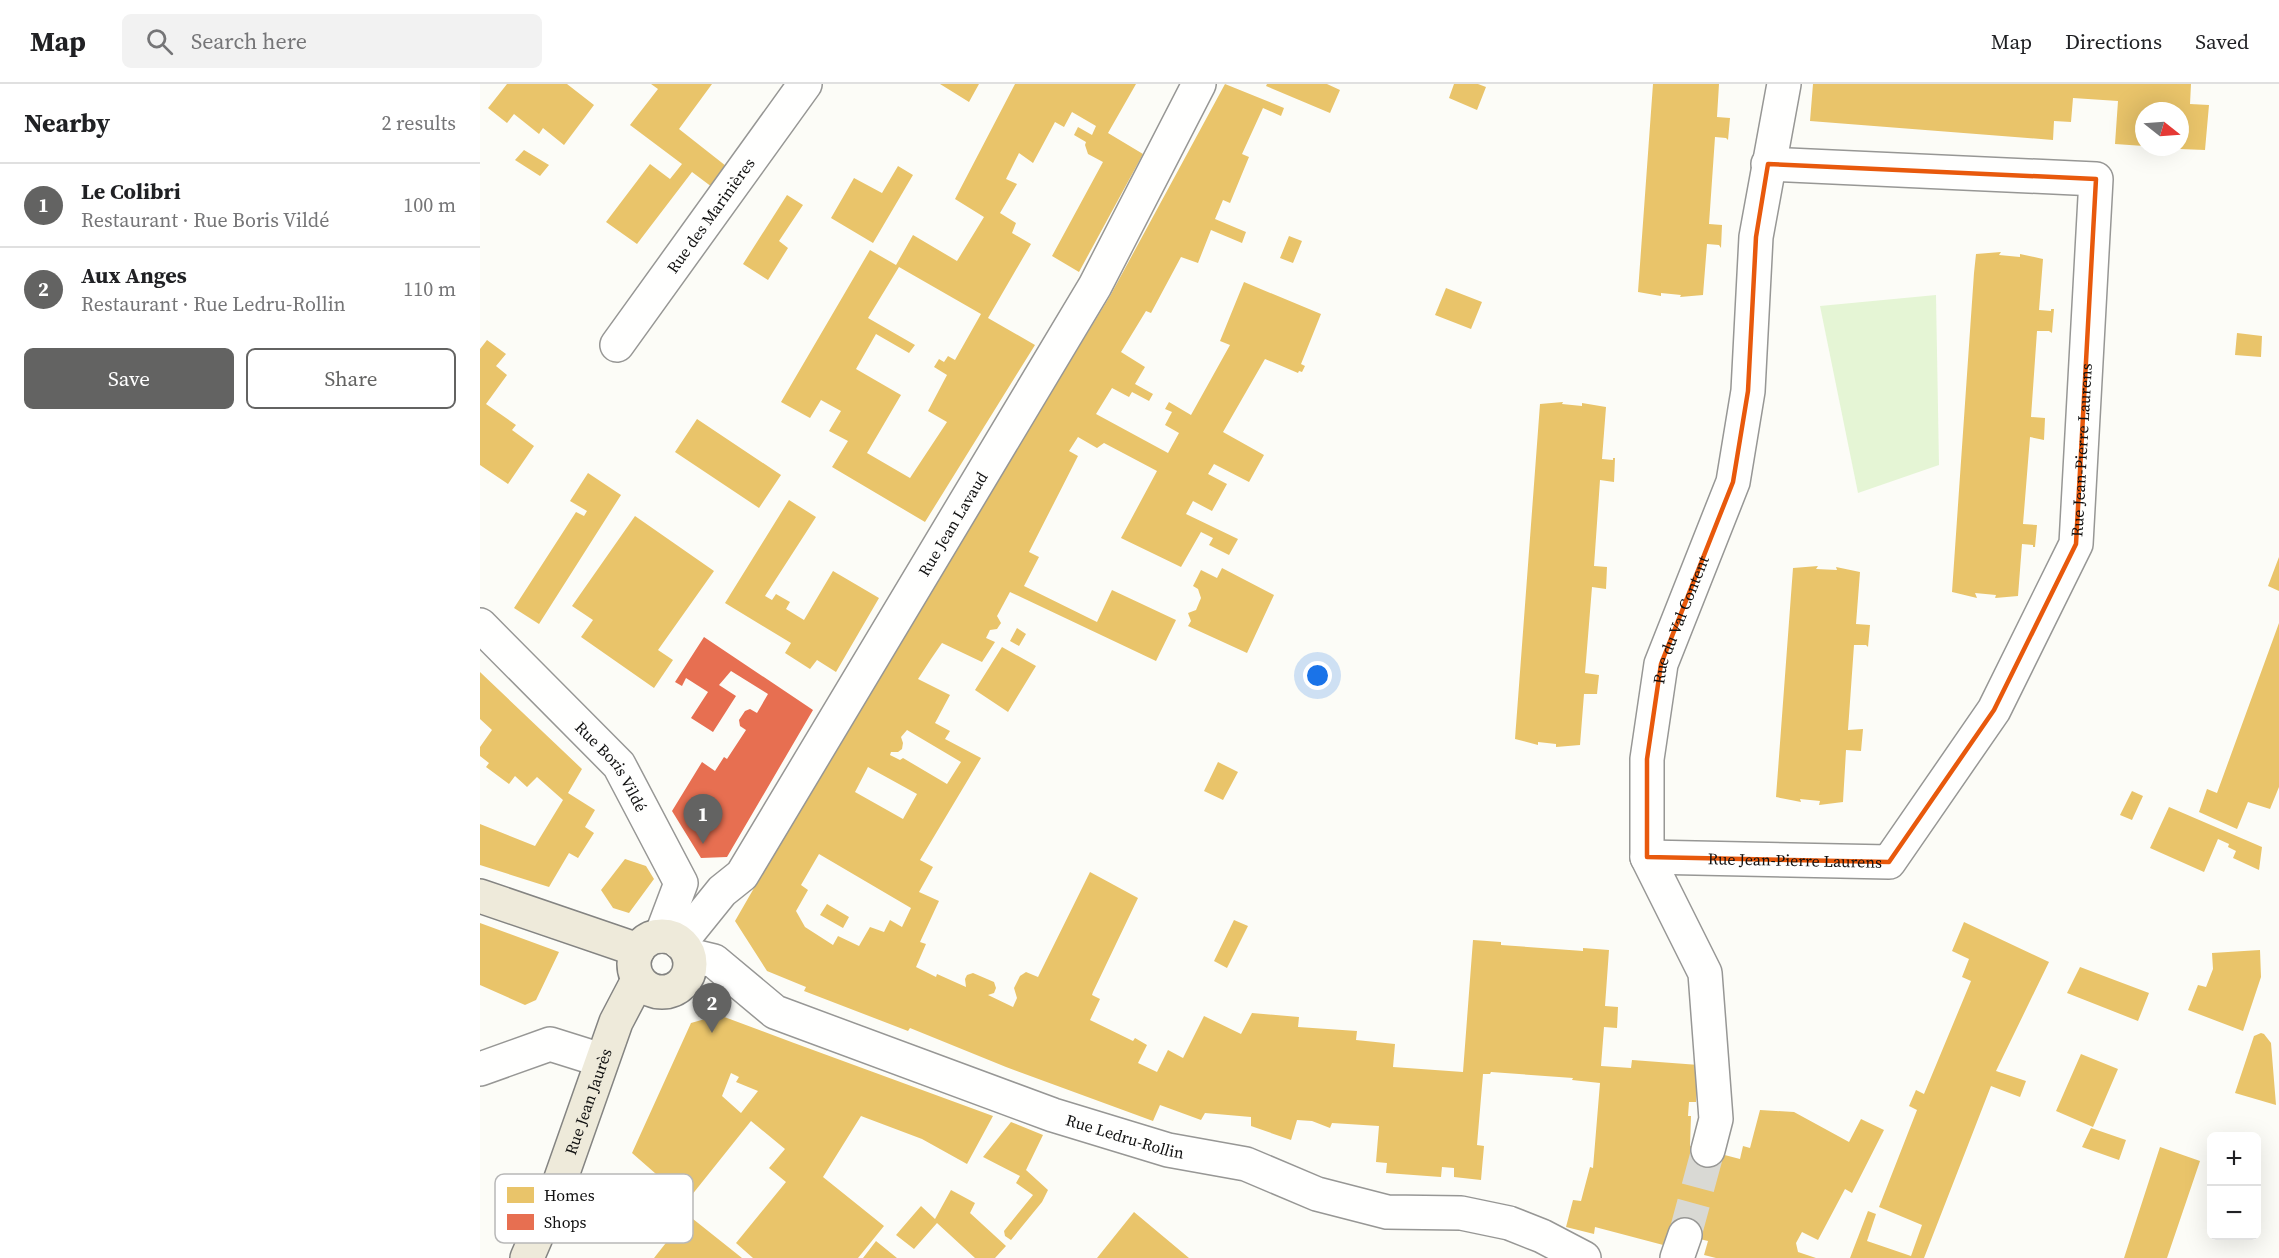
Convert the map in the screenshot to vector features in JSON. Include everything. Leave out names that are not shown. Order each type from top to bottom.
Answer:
[{"type":"main road","points":[[480,896],[661,953]]},
{"type":"main road","name":"Rue Jean Jaurès","points":[[562,1174],[616,1022],[661,953]]},
{"type":"main road","name":"Rue Jean Jaurès","points":[[527,1258],[533,1243]]},
{"type":"street","name":"Rue des Marinières","points":[[617,345],[805,84]]},
{"type":"street","name":"Rue Jean Lavaud","points":[[661,953],[722,891],[742,875],[1095,286],[1199,84]]},
{"type":"street","name":"Rue du Val Content","points":[[1708,1150],[1716,1119],[1705,973],[1647,857],[1647,759],[1661,664],[1733,482],[1748,392],[1756,237],[1784,84]]},
{"type":"street","name":"Rue Jean-Pierre Laurens","points":[[1647,857],[1889,862],[1994,710],[2076,544],[2096,179],[1768,164]]},
{"type":"street","name":"Rue Boris Vildé","points":[[480,625],[620,765],[681,883]]},
{"type":"street","points":[[661,953],[681,883],[722,891]]},
{"type":"street","name":"Rue Ledru-Rollin","points":[[661,953],[714,961],[776,1012],[1053,1115],[1168,1150],[1246,1164],[1317,1194],[1387,1212],[1461,1213],[1509,1223],[1542,1236],[1584,1258]]},
{"type":"street","points":[[480,1069],[550,1044],[601,1060]]},
{"type":"highlighted area","points":[[1768,164],[2096,179],[2076,544],[1994,710],[1889,862],[1647,857],[1647,759],[1661,664],[1733,482],[1748,391],[1756,237]]},
{"type":"green space","points":[[1936,295],[1939,465],[1858,493],[1820,306]]},
{"type":"building: Homes","points":[[507,84],[567,84],[594,105],[564,145],[543,128],[539,134],[514,114],[507,123],[488,108]]},
{"type":"building: Homes","points":[[651,84],[712,84],[679,129],[726,166],[712,187],[692,172],[637,244],[606,222],[650,164],[670,179],[682,164],[630,125],[658,89]]},
{"type":"building: Homes","points":[[940,84],[979,84],[969,102]]},
{"type":"building: Homes","points":[[1015,84],[1136,84],[1108,133],[1143,154],[1079,272],[1052,256],[1103,162],[1088,154],[1086,142],[1074,135],[1078,127],[1092,135],[1096,126],[1072,112],[1064,127],[1055,122],[1033,163],[1019,153],[1006,179],[1017,184],[1000,213],[1016,223],[1012,233],[1031,244],[988,318],[1035,345],[925,522],[832,467],[848,441],[829,431],[841,411],[821,400],[810,418],[781,402],[870,250],[896,265],[913,235],[957,261],[984,217],[955,199]],"holes":[[[899,267],[981,314],[955,360],[948,356],[944,362],[939,359],[934,367],[947,375],[928,411],[947,422],[910,478],[867,453],[901,395],[856,369],[876,334],[909,353],[915,345],[868,318]]]},
{"type":"building: Homes","points":[[1225,84],[1284,108],[1281,116],[1263,108],[1242,154],[1249,157],[1230,203],[1223,200],[1215,219],[1246,232],[1242,243],[1211,230],[1198,263],[1181,257],[1151,313],[1146,311],[1121,352],[1145,367],[1135,384],[1153,394],[1149,401],[1132,392],[1129,397],[1112,388],[1096,414],[1168,453],[1179,433],[1165,425],[1172,412],[1165,409],[1169,402],[1191,415],[1230,345],[1220,341],[1244,282],[1321,314],[1301,364],[1305,366],[1302,372],[1298,373],[1265,359],[1223,432],[1264,455],[1249,482],[1214,464],[1208,474],[1227,484],[1212,511],[1193,501],[1186,514],[1238,539],[1229,555],[1209,545],[1213,538],[1201,532],[1181,567],[1121,538],[1157,471],[1104,443],[1097,448],[1078,437],[1069,451],[1078,456],[1029,552],[1039,557],[1024,586],[1097,622],[1112,590],[1176,620],[1156,661],[1010,592],[997,616],[1001,623],[997,629],[990,630],[986,638],[995,642],[982,662],[942,643],[918,679],[950,695],[935,723],[950,731],[945,739],[981,758],[920,860],[933,867],[919,892],[939,901],[920,942],[926,944],[916,967],[936,977],[937,974],[966,987],[967,975],[973,973],[994,982],[996,988],[994,993],[988,995],[1013,1007],[1017,998],[1014,988],[1020,976],[1026,972],[1038,977],[1090,872],[1138,898],[1093,992],[1092,995],[1100,999],[1090,1020],[1133,1041],[1135,1038],[1147,1045],[1138,1063],[1157,1072],[1168,1050],[1183,1058],[1204,1016],[1241,1034],[1252,1013],[1299,1017],[1298,1027],[1357,1031],[1356,1040],[1395,1044],[1393,1067],[1463,1072],[1473,940],[1501,942],[1501,945],[1583,951],[1583,948],[1609,950],[1605,1006],[1618,1007],[1617,1028],[1604,1027],[1601,1066],[1631,1068],[1632,1060],[1699,1065],[1696,1102],[1689,1102],[1690,1146],[1740,1159],[1743,1146],[1750,1148],[1760,1110],[1794,1112],[1849,1142],[1861,1119],[1884,1130],[1852,1193],[1845,1189],[1818,1240],[1802,1232],[1796,1243],[1798,1252],[1816,1258],[1716,1258],[1704,1255],[1708,1241],[1671,1232],[1667,1246],[1595,1227],[1594,1234],[1566,1227],[1573,1200],[1581,1201],[1590,1167],[1593,1168],[1600,1083],[1572,1080],[1573,1078],[1491,1072],[1483,1074],[1477,1145],[1484,1146],[1481,1180],[1454,1177],[1454,1168],[1442,1167],[1441,1177],[1386,1173],[1387,1163],[1376,1162],[1379,1126],[1332,1123],[1330,1128],[1312,1121],[1297,1120],[1291,1140],[1251,1126],[1251,1117],[1205,1113],[1201,1120],[1160,1105],[1153,1121],[1006,1067],[910,1028],[908,1031],[804,991],[806,987],[767,971],[735,921],[872,684],[1110,296]],"holes":[[[907,730],[961,762],[947,784],[903,758],[900,760],[890,755],[891,752],[898,752],[902,749],[901,737]],[[868,767],[917,794],[903,819],[855,792]],[[819,854],[911,908],[902,927],[890,920],[884,932],[870,927],[859,946],[838,936],[833,945],[805,927],[796,911],[808,890],[801,885]]]},
{"type":"building: Homes","points":[[1267,84],[1327,84],[1340,90],[1330,113],[1266,86]]},
{"type":"building: Homes","points":[[1454,84],[1478,84],[1486,87],[1477,110],[1449,98]]},
{"type":"building: Homes","points":[[1653,84],[1719,84],[1717,117],[1730,118],[1728,140],[1715,137],[1709,224],[1722,225],[1721,248],[1719,245],[1707,244],[1703,295],[1680,297],[1681,295],[1661,293],[1661,296],[1638,292]]},
{"type":"building: Homes","points":[[1813,84],[2191,84],[2190,104],[2209,105],[2205,150],[2189,149],[2189,102],[2135,102],[2135,145],[2115,144],[2118,101],[2073,98],[2071,122],[2054,121],[2053,140],[1810,121]]},
{"type":"building: Homes","points":[[524,150],[549,165],[540,176],[515,160]]},
{"type":"building: Homes","points":[[898,166],[913,175],[873,243],[831,218],[854,178],[882,193]]},
{"type":"building: Homes","points":[[787,195],[803,205],[779,241],[788,248],[768,280],[743,264]]},
{"type":"building: Homes","points":[[1289,236],[1302,241],[1293,263],[1280,258]]},
{"type":"building: Homes","points":[[2001,252],[1999,255],[2020,257],[2020,254],[2043,259],[2039,310],[2054,309],[2052,333],[2037,331],[2031,417],[2045,418],[2044,440],[2030,437],[2023,524],[2037,525],[2035,547],[2022,544],[2018,596],[1995,598],[1996,595],[1975,593],[1977,598],[1952,592],[1974,273],[1976,254]]},
{"type":"building: Homes","points":[[1446,288],[1482,302],[1471,329],[1435,315]]},
{"type":"building: Homes","points":[[2237,333],[2262,336],[2261,357],[2235,355]]},
{"type":"building: Homes","points":[[487,340],[506,354],[496,366],[507,375],[486,404],[516,425],[512,430],[534,446],[508,484],[480,465],[480,349]]},
{"type":"building: Homes","points":[[1563,402],[1562,404],[1582,406],[1582,403],[1606,407],[1602,459],[1613,460],[1615,458],[1614,482],[1600,480],[1594,566],[1607,567],[1606,589],[1592,587],[1585,673],[1599,675],[1597,694],[1584,694],[1580,745],[1556,747],[1556,744],[1538,742],[1538,745],[1515,739],[1540,404]]},
{"type":"building: Homes","points":[[697,419],[781,475],[759,508],[675,452]]},
{"type":"building: Homes","points":[[588,473],[621,495],[539,624],[514,608],[576,512],[584,516],[587,511],[570,501]]},
{"type":"building: Homes","points":[[789,500],[816,517],[765,596],[772,600],[776,594],[790,602],[786,609],[804,620],[833,571],[879,598],[836,672],[817,660],[810,669],[785,653],[791,643],[725,603]]},
{"type":"building: Homes","points":[[635,516],[714,571],[658,650],[673,660],[654,688],[581,637],[593,620],[572,606]]},
{"type":"building: Homes","points":[[2279,557],[2279,591],[2268,586]]},
{"type":"building: Homes","points":[[1818,566],[1816,569],[1837,570],[1836,567],[1860,572],[1856,624],[1870,625],[1868,647],[1854,645],[1848,730],[1863,729],[1861,751],[1846,750],[1843,802],[1819,805],[1820,801],[1800,799],[1801,802],[1776,797],[1793,568]]},
{"type":"building: Homes","points":[[1222,568],[1274,595],[1247,653],[1188,626],[1191,621],[1188,613],[1196,610],[1201,598],[1198,589],[1193,586],[1201,570],[1217,578]]},
{"type":"building: Homes","points":[[2279,623],[2279,787],[2270,809],[2248,802],[2237,829],[2199,812],[2207,789],[2217,793]]},
{"type":"building: Homes","points":[[1017,628],[1026,634],[1019,646],[1010,641]]},
{"type":"building: Homes","points":[[1002,647],[1036,666],[1008,712],[975,690]]},
{"type":"building: Homes","points":[[480,672],[582,769],[568,793],[595,810],[585,827],[594,833],[578,858],[569,853],[549,887],[480,865],[480,824],[535,846],[563,800],[537,777],[527,787],[515,776],[509,784],[486,767],[489,763],[480,756],[480,747],[492,730],[480,719]]},
{"type":"building: Homes","points":[[1218,762],[1238,772],[1223,800],[1204,791]]},
{"type":"building: Homes","points":[[2132,791],[2143,796],[2132,820],[2120,815]]},
{"type":"building: Homes","points":[[2169,807],[2262,847],[2259,870],[2233,858],[2236,851],[2228,847],[2229,844],[2218,839],[2204,872],[2150,848]]},
{"type":"building: Homes","points":[[625,859],[646,866],[654,879],[629,913],[613,908],[601,890]]},
{"type":"building: Homes","points":[[827,904],[849,917],[843,928],[820,915]]},
{"type":"building: Homes","points":[[1234,920],[1248,926],[1227,968],[1214,961]]},
{"type":"building: Homes","points":[[1964,922],[2049,962],[1996,1071],[2026,1081],[2020,1097],[1991,1086],[1924,1258],[1850,1258],[1868,1211],[1876,1214],[1867,1241],[1911,1256],[1922,1225],[1879,1207],[1917,1110],[1909,1106],[1916,1090],[1924,1094],[1971,981],[1962,977],[1969,959],[1952,951]]},
{"type":"building: Homes","points":[[480,923],[559,952],[536,1000],[525,1005],[480,985]]},
{"type":"building: Homes","points":[[2260,950],[2261,977],[2243,1031],[2188,1010],[2198,985],[2206,987],[2213,969],[2212,953]]},
{"type":"building: Homes","points":[[2080,967],[2149,993],[2138,1021],[2067,993]]},
{"type":"building: Homes","points":[[719,1015],[993,1116],[967,1164],[922,1139],[861,1116],[823,1177],[884,1226],[858,1258],[753,1258],[736,1243],[786,1182],[769,1168],[785,1149],[751,1121],[693,1194],[693,1174],[656,1174],[632,1153],[691,1023]],"holes":[[[731,1073],[739,1077],[736,1082],[758,1091],[741,1113],[722,1096]]]},
{"type":"building: Homes","points":[[2261,1033],[2271,1043],[2276,1105],[2235,1093],[2254,1036]]},
{"type":"building: Homes","points":[[2081,1054],[2118,1069],[2093,1127],[2056,1111]]},
{"type":"building: Homes","points":[[1011,1122],[1043,1135],[1026,1170],[1048,1190],[1042,1202],[1011,1240],[1005,1236],[1004,1231],[1033,1195],[1016,1183],[1020,1176],[983,1157]]},
{"type":"building: Homes","points":[[2091,1128],[2126,1140],[2119,1160],[2082,1147]]},
{"type":"building: Homes","points":[[2160,1147],[2200,1161],[2167,1258],[2124,1258]]},
{"type":"building: Homes","points":[[951,1190],[975,1203],[970,1213],[1006,1246],[995,1258],[975,1258],[937,1223],[914,1249],[896,1235],[921,1206],[935,1219]]},
{"type":"building: Homes","points":[[1134,1212],[1189,1258],[1097,1258]]},
{"type":"building: Homes","points":[[693,1219],[742,1258],[654,1258],[666,1243],[693,1243]]},
{"type":"building: Homes","points":[[876,1241],[897,1258],[863,1258]]},
{"type":"building: Shops","points":[[704,637],[813,710],[727,857],[701,858],[672,811],[702,762],[715,771],[724,757],[727,759],[746,730],[740,726],[739,720],[745,711],[750,709],[757,713],[768,694],[731,671],[719,685],[736,696],[713,732],[691,718],[708,692],[686,678],[682,686],[675,682]]},
{"type":"tunnel","points":[[1685,1235],[1708,1150]]},
{"type":"place","name":"Le Colibri","points":[[703,844]]},
{"type":"place","name":"Aux Anges","points":[[712,1033]]}]
